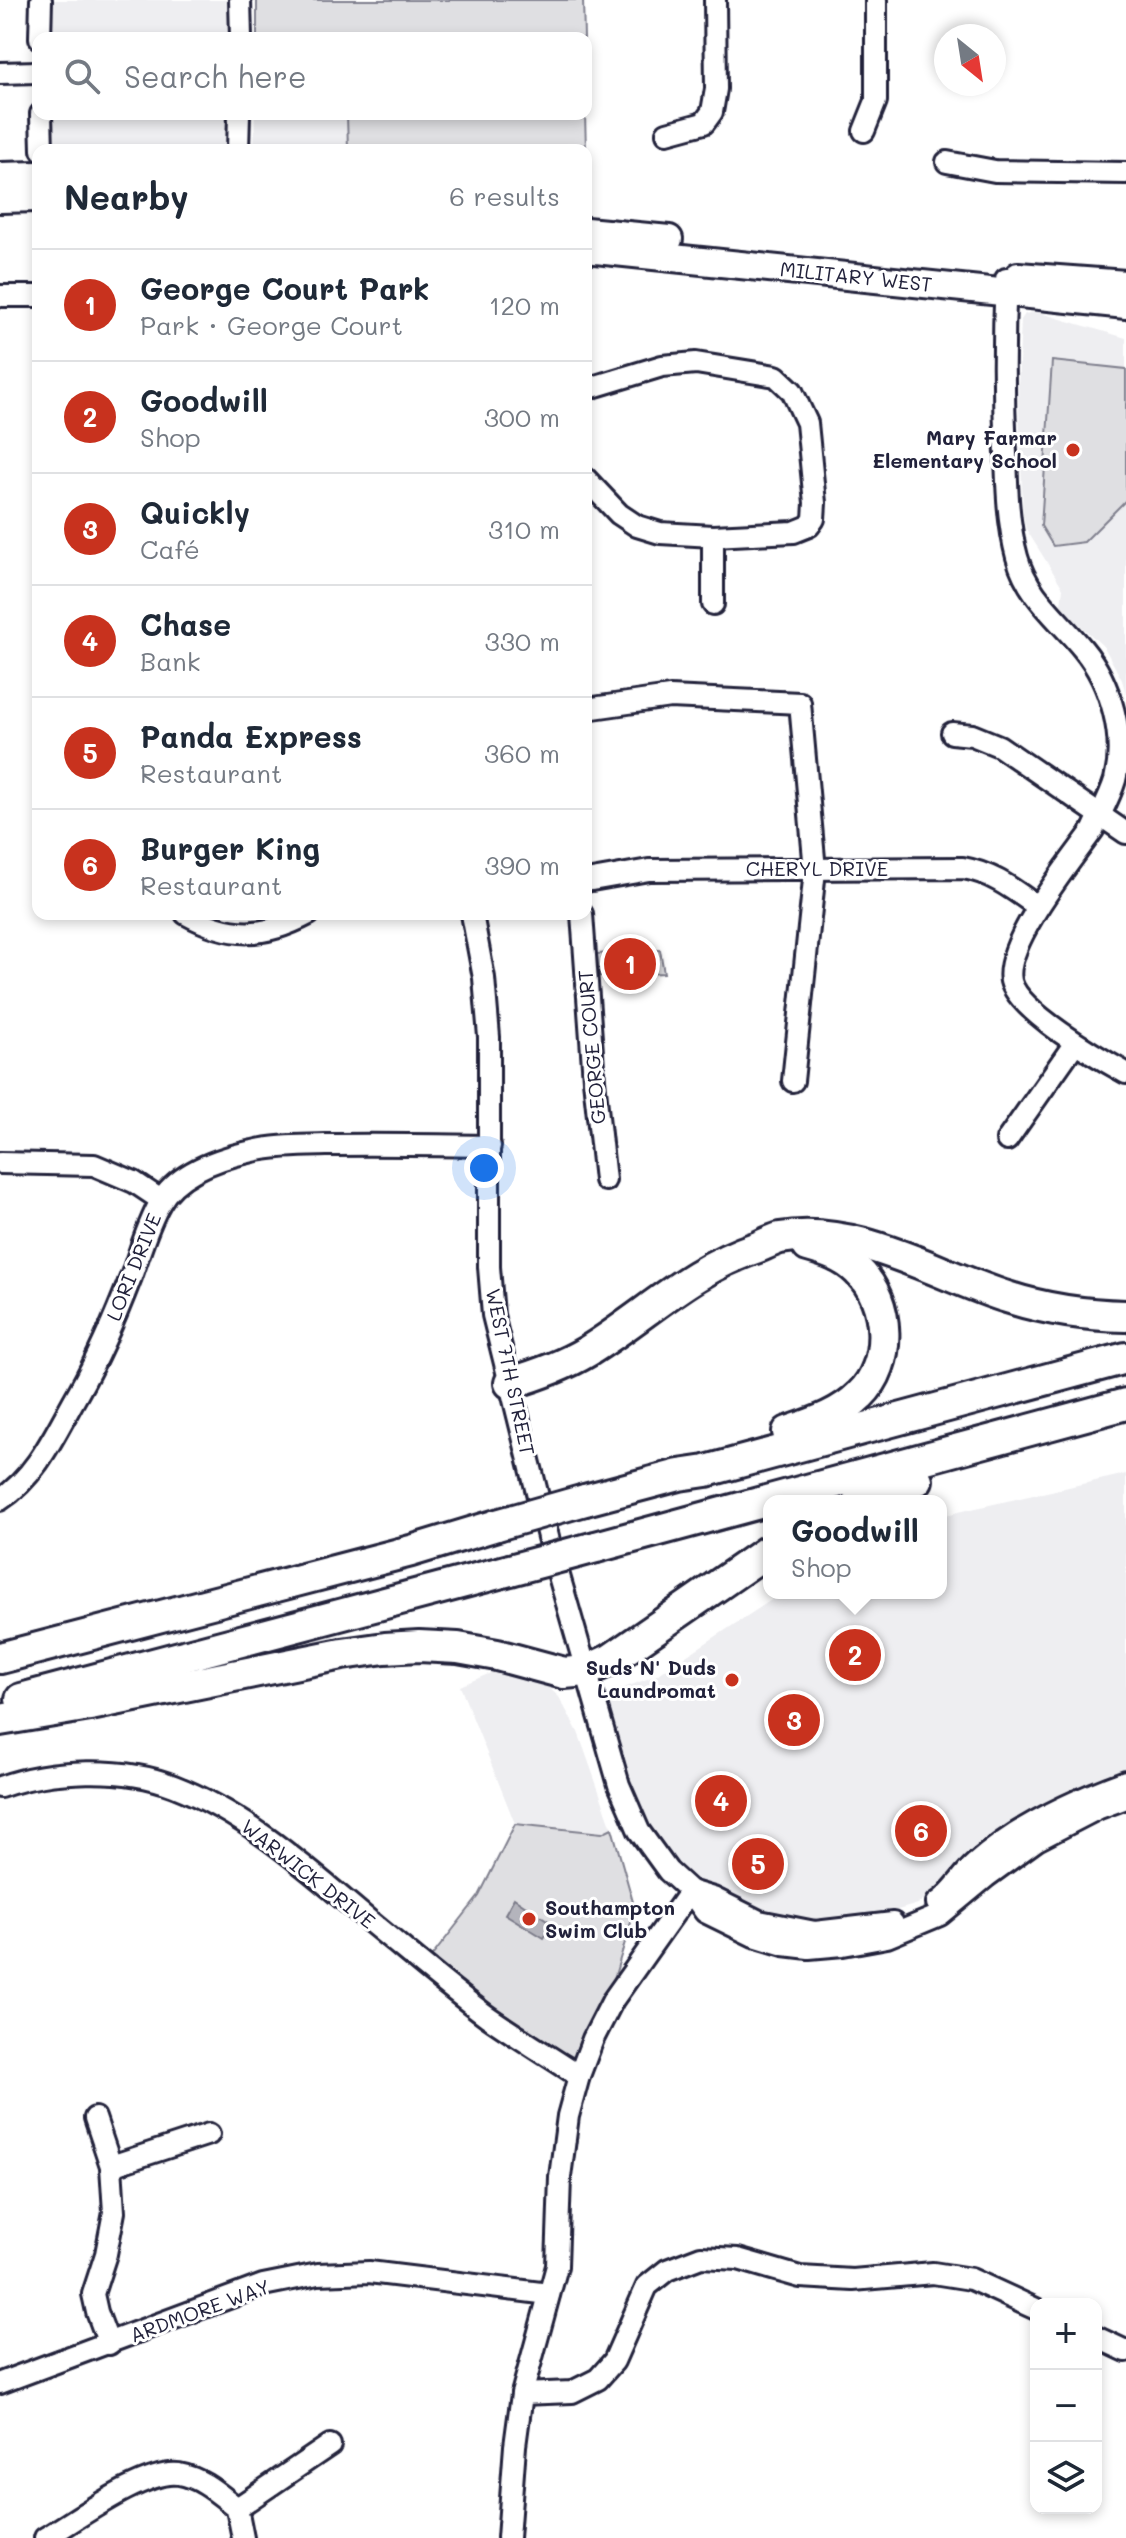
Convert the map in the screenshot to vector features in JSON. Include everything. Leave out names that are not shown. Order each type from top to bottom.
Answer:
[{"type":"highway","points":[[510,1383],[550,1371],[589,1350],[701,1271],[732,1255],[778,1239],[810,1235],[868,1245],[1005,1297],[1047,1309],[1085,1315],[1126,1316]]},
{"type":"highway","points":[[679,1475],[702,1461],[768,1440],[844,1409],[863,1393],[876,1374],[884,1335],[882,1316],[873,1290],[859,1271],[841,1258],[822,1250],[795,1245],[762,1246]]},
{"type":"highway","points":[[0,1658],[396,1555],[585,1500],[679,1475],[706,1471],[1126,1358]]},
{"type":"highway","points":[[873,1495],[1079,1429],[1126,1406]]},
{"type":"highway","points":[[791,1495],[1126,1406]]},
{"type":"highway","points":[[0,1703],[763,1503]]},
{"type":"highway","points":[[0,1720],[385,1648],[458,1648],[564,1673],[586,1671],[610,1660],[763,1554]]},
{"type":"main road","points":[[0,176],[32,175]]},
{"type":"main road","points":[[0,199],[32,198]]},
{"type":"main road","name":"MILITARY WEST","points":[[592,232],[1006,283],[1126,305]]},
{"type":"main road","name":"MILITARY WEST","points":[[592,249],[1006,283],[1126,284]]},
{"type":"street","points":[[40,32],[41,0]]},
{"type":"street","points":[[240,0],[241,32]]},
{"type":"street","points":[[667,133],[704,123],[712,112],[716,89],[715,0]]},
{"type":"street","points":[[864,131],[876,101],[876,0]]},
{"type":"street","points":[[0,73],[32,72]]},
{"type":"street","points":[[41,120],[42,144]]},
{"type":"street","points":[[238,144],[239,120]]},
{"type":"street","points":[[947,162],[995,171],[1126,173]]},
{"type":"street","points":[[1006,283],[1002,385],[1007,478],[1018,561],[1039,602],[1095,665],[1113,710],[1118,743],[1114,781],[1093,830],[1038,907],[1012,963],[1011,980],[1016,992],[1028,1005],[1075,1043],[1126,1073]]},
{"type":"street","points":[[0,296],[32,296]]},
{"type":"street","points":[[592,387],[662,366],[696,363],[776,376],[792,391],[807,423],[814,519],[809,526],[794,532],[713,536],[660,533],[637,526],[619,514],[592,485]]},
{"type":"street","points":[[713,536],[713,604]]},
{"type":"street","points":[[592,708],[670,697],[800,703],[815,870],[793,1081]]},
{"type":"street","points":[[952,733],[972,735],[999,746],[1126,833]]},
{"type":"street","name":"CHERYL DRIVE","points":[[592,880],[649,870],[949,868],[978,870],[997,878],[1038,907]]},
{"type":"street","points":[[196,920],[225,931],[246,934],[270,931],[295,920]]},
{"type":"street","name":"WEST 7TH STREET","points":[[473,920],[484,978],[489,1037],[489,1267],[493,1315],[549,1541],[622,1797],[639,1831],[671,1875],[690,1891],[705,1912],[754,1936],[809,1948],[843,1945],[887,1937],[940,1915],[986,1877],[1050,1833],[1126,1798]]},
{"type":"street","name":"GEORGE COURT","points":[[582,920],[605,1180]]},
{"type":"street","points":[[1007,1140],[1075,1043]]},
{"type":"street","name":"LORI DRIVE","points":[[0,1500],[27,1477],[43,1455],[87,1377],[117,1312],[161,1200],[176,1182],[203,1167],[254,1150],[276,1147],[490,1146]]},
{"type":"street","points":[[0,1163],[94,1165],[134,1182],[161,1200]]},
{"type":"street","name":"WARWICK DRIVE","points":[[0,1787],[55,1775],[116,1773],[173,1785],[223,1809],[326,1884],[488,2016],[579,2076]]},
{"type":"street","points":[[508,2538],[522,2394],[557,2266],[560,2177],[567,2124],[579,2076],[613,2000],[690,1891],[713,1898],[759,1921],[801,1930],[815,1932],[886,1925],[908,1919],[942,1900],[977,1862],[1042,1819],[1093,1793],[1126,1781]]},
{"type":"street","points":[[95,2118],[111,2166],[114,2212],[106,2254],[93,2294],[109,2344]]},
{"type":"street","points":[[111,2166],[209,2134]]},
{"type":"street","points":[[522,2394],[572,2392],[598,2379],[614,2361],[647,2286],[667,2270],[701,2257],[738,2259],[800,2277],[853,2280],[933,2273],[971,2279],[1030,2306]]},
{"type":"street","name":"ARDMORE WAY","points":[[0,2383],[263,2285],[318,2274],[369,2272],[549,2294]]},
{"type":"street","points":[[1102,2340],[1126,2351]]},
{"type":"street","points":[[237,2508],[330,2445]]},
{"type":"street","points":[[45,2538],[145,2478],[177,2473],[205,2483],[237,2508],[243,2538]]},
{"type":"shaded area","points":[[51,0],[230,0],[229,32],[50,32]]},
{"type":"shaded area","points":[[257,0],[583,0],[584,32],[257,32]]},
{"type":"shaded area","points":[[50,120],[228,120],[227,144],[51,144]]},
{"type":"shaded area","points":[[255,120],[347,120],[348,144],[254,144]]},
{"type":"shaded area","points":[[347,120],[585,120],[586,144],[348,144]]},
{"type":"shaded area","name":"Mary Farmar Elementary School","points":[[1037,312],[1126,338],[1126,694],[1104,647],[1061,604],[1063,588],[1026,529],[1018,385],[1021,320],[1025,314]]},
{"type":"shaded area","points":[[1052,361],[1126,369],[1126,500],[1084,542],[1053,546],[1041,526]]},
{"type":"shaded area","points":[[660,950],[664,973],[599,976],[597,954]]},
{"type":"shaded area","points":[[1126,1474],[1126,1772],[970,1862],[918,1904],[864,1920],[822,1924],[777,1920],[715,1892],[666,1856],[630,1794],[601,1697],[657,1675],[773,1599],[947,1599],[947,1515]]},
{"type":"shaded area","points":[[493,1672],[545,1684],[559,1697],[578,1732],[612,1828],[603,1833],[516,1826],[460,1686]]},
{"type":"shaded area","points":[[515,1824],[602,1833],[612,1828],[635,1909],[613,1982],[575,2058],[521,2032],[429,1960],[479,1896]]},
{"type":"shaded area","name":"Southampton Swim Club","points":[[514,1898],[553,1924],[544,1938],[505,1914]]},
{"type":"place","name":"Mary Farmar Elementary School","points":[[1073,450]]},
{"type":"place","name":"George Court Park","points":[[630,964]]},
{"type":"place","name":"Goodwill","points":[[855,1655]]},
{"type":"place","name":"Suds N' Duds Laundromat","points":[[732,1680]]},
{"type":"place","name":"Quickly","points":[[794,1720]]},
{"type":"place","name":"Chase","points":[[721,1801]]},
{"type":"place","name":"Burger King","points":[[921,1831]]},
{"type":"place","name":"Panda Express","points":[[758,1864]]},
{"type":"place","name":"Southampton Swim Club","points":[[529,1919]]}]
